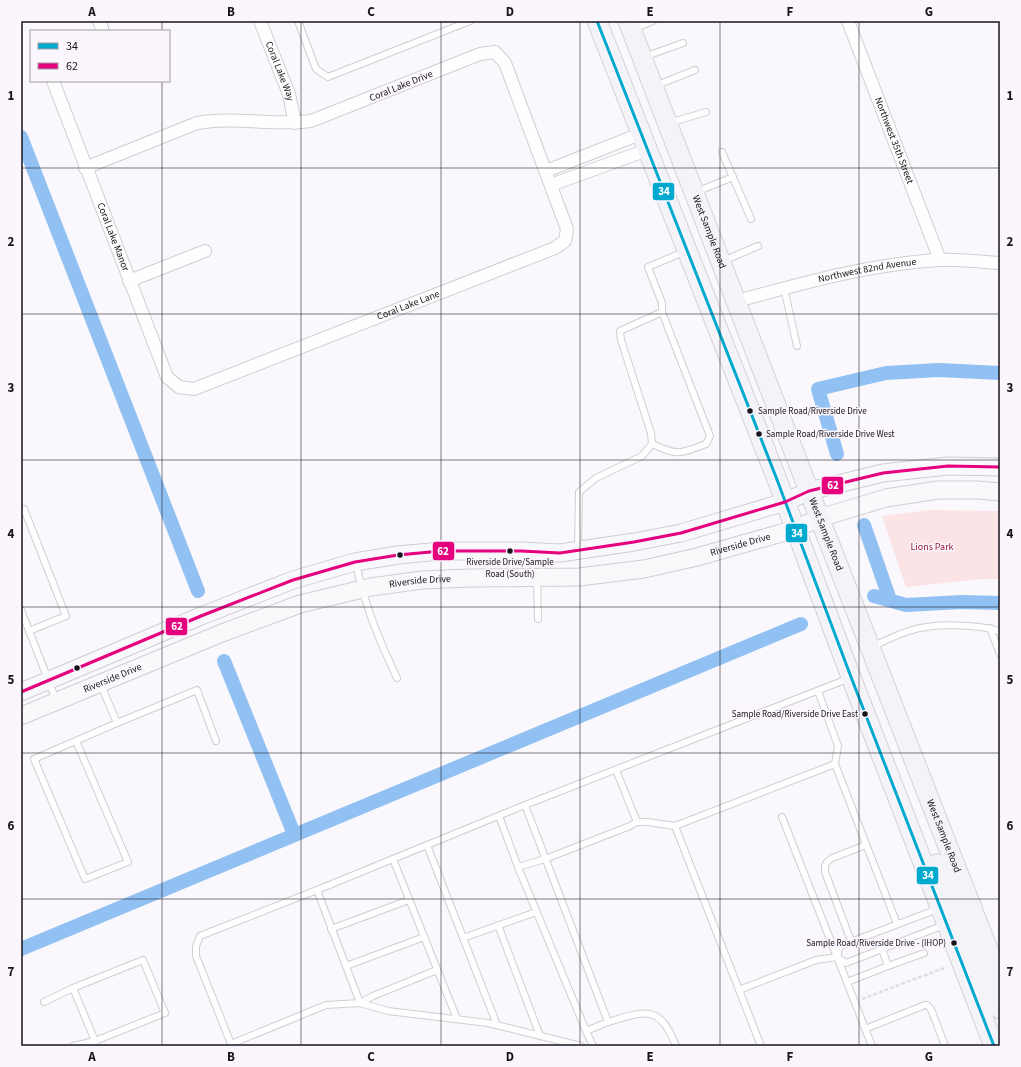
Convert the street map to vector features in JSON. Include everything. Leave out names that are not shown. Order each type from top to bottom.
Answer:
[{"type":"main road","points":[[597,21],[785,502],[994,1046]]},
{"type":"main road","name":"West Sample Road","points":[[630,25],[809,491],[1000,980]]},
{"type":"main road","points":[[907,822],[926,836],[950,894],[972,907]]},
{"type":"main road","points":[[944,916],[962,922],[1000,1009]]},
{"type":"street","name":"Coral Lake Way","points":[[260,21],[289,94],[295,123]]},
{"type":"street","name":"Northwest 35th Street","points":[[848,21],[940,260]]},
{"type":"street","name":"Coral Lake Drive","points":[[85,168],[197,123],[212,120],[295,123],[311,121],[480,54],[495,52],[505,63],[546,171]]},
{"type":"street","name":"Coral Lake Manor","points":[[53,82],[166,377],[179,386]]},
{"type":"street","points":[[546,171],[644,142]]},
{"type":"street","points":[[551,185],[644,142]]},
{"type":"street","name":"Coral Lake Lane","points":[[179,386],[194,389],[555,248],[565,241],[567,229],[546,171]]},
{"type":"street","points":[[129,281],[205,251]]},
{"type":"street","name":"Northwest 82nd Avenue","points":[[737,301],[867,268],[940,260],[1000,263]]},
{"type":"street","points":[[21,692],[201,616],[292,580],[355,562],[398,555],[441,551],[520,551],[560,553],[634,542],[681,533],[785,502],[809,491],[882,473],[948,466],[1000,467]]},
{"type":"street","name":"Riverside Drive","points":[[21,716],[222,633],[300,604],[361,590],[422,580],[579,577],[644,569],[697,557],[795,529],[820,518],[886,498],[938,490],[978,490],[1000,492]]},
{"type":"lane","points":[[298,21],[316,69],[328,77],[470,21]]},
{"type":"lane","points":[[630,25],[653,21]]},
{"type":"lane","points":[[642,58],[683,43]]},
{"type":"lane","points":[[653,86],[695,70]]},
{"type":"lane","points":[[668,124],[706,112]]},
{"type":"lane","points":[[722,152],[751,219]]},
{"type":"lane","points":[[694,193],[733,177]]},
{"type":"lane","points":[[721,262],[758,246]]},
{"type":"lane","points":[[652,444],[668,452],[680,454],[706,444],[710,436],[662,312],[662,302],[648,266],[686,251]]},
{"type":"lane","points":[[784,288],[797,346]]},
{"type":"lane","points":[[578,550],[579,492],[596,478],[642,456],[652,444],[651,433],[621,340],[620,331],[662,312]]},
{"type":"lane","points":[[24,509],[66,616],[29,631]]},
{"type":"lane","points":[[355,562],[361,590],[378,637],[397,678]]},
{"type":"lane","points":[[537,578],[538,619]]},
{"type":"lane","points":[[21,610],[56,702]]},
{"type":"lane","points":[[870,647],[909,631],[928,627],[948,626],[990,628],[1000,631]]},
{"type":"lane","points":[[990,628],[1000,654]]},
{"type":"lane","points":[[581,1046],[497,1025],[388,1011],[360,1003],[326,1005],[231,1044],[196,956],[196,946],[200,936],[317,890],[524,805],[851,677]]},
{"type":"lane","points":[[100,683],[117,723]]},
{"type":"lane","points":[[76,741],[128,862],[85,879],[34,759],[117,723],[197,690],[216,741]]},
{"type":"lane","points":[[818,691],[838,746],[835,764],[897,924]]},
{"type":"lane","points":[[518,867],[545,859],[630,826],[636,822],[675,826],[835,764]]},
{"type":"lane","points":[[616,770],[636,822]]},
{"type":"lane","points":[[524,805],[608,1022]]},
{"type":"lane","points":[[499,816],[536,912],[593,1046]]},
{"type":"lane","points":[[782,817],[872,1046]]},
{"type":"lane","points":[[675,826],[761,1046]]},
{"type":"lane","points":[[428,845],[497,1025]]},
{"type":"lane","points":[[851,941],[830,887],[825,872],[825,866],[832,858],[866,845]]},
{"type":"lane","points":[[392,859],[457,1019]]},
{"type":"lane","points":[[317,890],[360,1003]]},
{"type":"lane","points":[[331,929],[409,900]]},
{"type":"lane","points":[[463,938],[536,912]]},
{"type":"lane","points":[[738,990],[816,960],[837,957],[846,963],[882,949],[944,916]]},
{"type":"lane","points":[[837,957],[840,946],[851,941],[897,924],[944,916]]},
{"type":"lane","points":[[498,925],[540,1036]]},
{"type":"lane","points":[[346,966],[424,936]]},
{"type":"lane","points":[[882,949],[888,966]]},
{"type":"lane","points":[[847,982],[924,952]]},
{"type":"lane","points":[[44,1002],[73,988],[143,960],[165,1013],[95,1043],[73,1046]]},
{"type":"lane","points":[[360,1003],[437,970]]},
{"type":"lane","points":[[73,988],[95,1043]]},
{"type":"lane","points":[[865,1028],[927,1005],[931,1009],[945,1046]]},
{"type":"lane","points":[[586,1031],[608,1022],[635,1014],[649,1014],[658,1016],[666,1025],[676,1046]]},
{"type":"lane","points":[[243,1039],[246,1046]]},
{"type":"path","points":[[854,1002],[944,968]]},
{"type":"green space","name":"Lions Park","points":[[929,510],[1000,511],[1000,579],[982,579],[906,587],[882,516]]},
{"type":"waterway","points":[[21,137],[198,591]]},
{"type":"waterway","points":[[837,454],[818,389],[886,373],[939,370],[1000,373]]},
{"type":"waterway","points":[[864,525],[890,600]]},
{"type":"waterway","points":[[874,596],[906,605],[962,602],[1000,603]]},
{"type":"waterway","points":[[21,949],[801,624]]},
{"type":"waterway","points":[[224,661],[294,834]]},
{"type":"transit line","name":"34","points":[[597,21],[776,477],[851,677],[994,1046]]},
{"type":"transit line","name":"62","points":[[21,692],[201,616],[293,580],[355,562],[398,555],[441,551],[521,551],[560,553],[634,542],[681,533],[785,502],[809,491],[883,473],[948,466],[1000,467]]},
{"type":"place","name":"Sample Road/Riverside Drive","points":[[750,411]]},
{"type":"place","name":"Sample Road/Riverside Drive West","points":[[759,434]]},
{"type":"place","name":"Riverside Drive/Sample Road (South)","points":[[510,551]]},
{"type":"place","name":"Sample Road/Riverside Drive East","points":[[865,714]]},
{"type":"place","name":"Sample Road/Riverside Drive - (IHOP)","points":[[954,943]]}]
